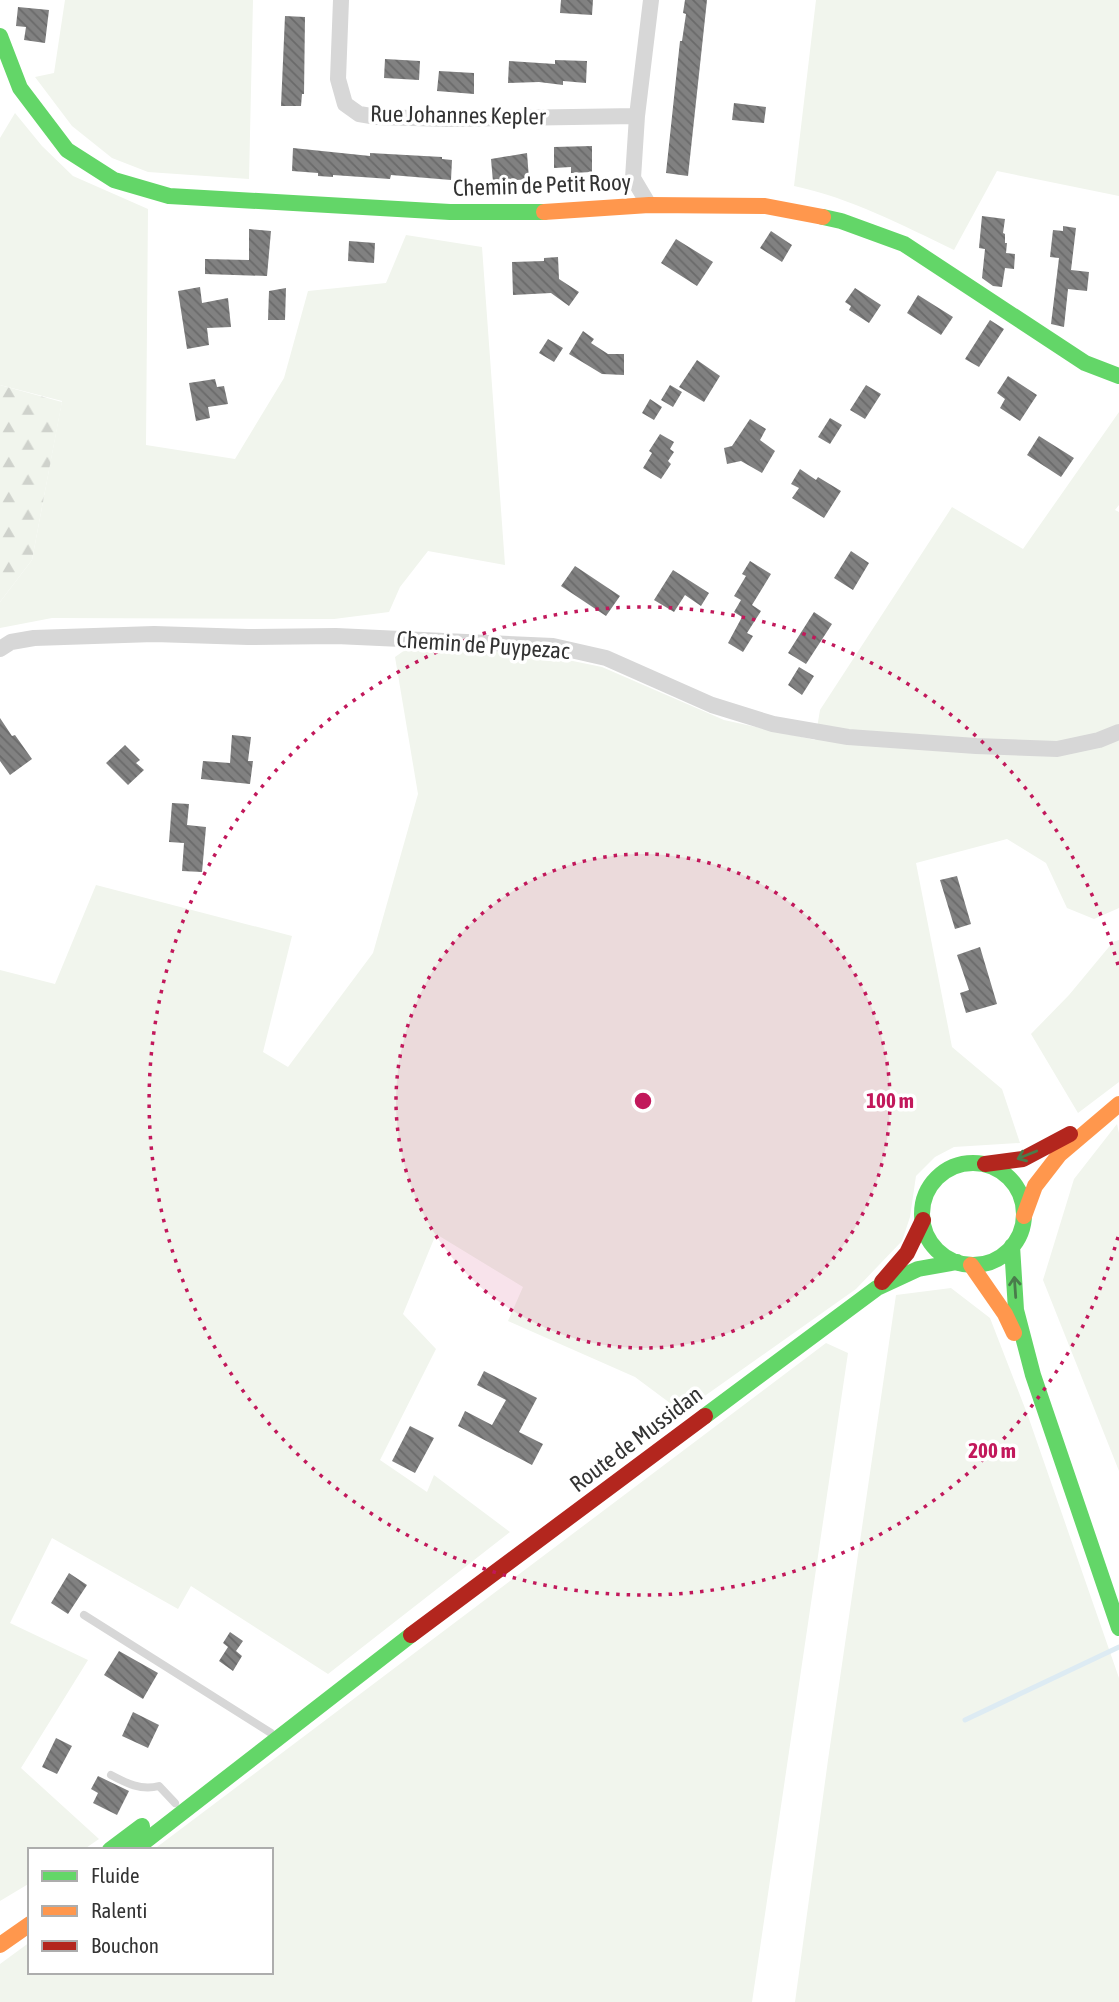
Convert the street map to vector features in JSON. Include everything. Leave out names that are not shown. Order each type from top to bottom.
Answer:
[{"type":"main road","name":"Chemin de Petit Rooy","points":[[0,36],[20,88],[67,150],[114,180],[169,196],[450,212],[542,212],[649,205],[765,206],[841,221],[904,244],[1085,363],[1119,376]]},
{"type":"main road","points":[[1114,1108],[1059,1155],[1035,1186],[1020,1232],[1012,1247],[1000,1257],[986,1263],[964,1264],[943,1255],[933,1245],[924,1229],[922,1212],[926,1194],[936,1179],[950,1168],[967,1163],[985,1164],[1024,1159],[1114,1108]]},
{"type":"main road","points":[[985,1164],[998,1169],[1009,1178],[1023,1202],[1024,1216]]},
{"type":"main road","name":"Route de Mussidan","points":[[877,1288],[907,1253],[923,1220]]},
{"type":"main road","points":[[1012,1247],[1016,1310],[1032,1375]]},
{"type":"main road","points":[[964,1264],[1005,1314],[1032,1375],[1118,1626]]},
{"type":"main road","name":"Route de Mussidan","points":[[136,1848],[274,1737],[877,1288],[918,1269],[964,1264]]},
{"type":"main road","name":"Route de Mussidan","points":[[113,1848],[274,1737]]},
{"type":"main road","points":[[0,1926],[28,1907]]},
{"type":"main road","points":[[0,1945],[28,1925]]},
{"type":"street","name":"Rue Johannes Kepler","points":[[341,0],[338,79],[345,104],[359,114],[447,119],[637,116]]},
{"type":"street","points":[[649,205],[633,178],[637,116],[651,0]]},
{"type":"street","name":"Chemin de Puypezac","points":[[0,649],[11,642],[34,638],[154,634],[336,636],[527,644],[553,646],[606,658],[712,705],[773,724],[848,737],[1057,749],[1098,740],[1119,732]]},
{"type":"lane","points":[[84,1615],[274,1737]]},
{"type":"lane","points":[[111,1775],[132,1785],[150,1789],[159,1786],[175,1803]]},
{"type":"green space","points":[[65,0],[253,0],[249,179],[148,172],[112,158],[72,126],[35,77],[54,73]]},
{"type":"green space","points":[[816,0],[1119,0],[1119,196],[997,171],[954,250],[856,205],[794,186]]},
{"type":"green space","points":[[15,113],[42,146],[73,176],[148,209],[146,445],[235,459],[284,378],[308,291],[386,283],[406,235],[482,247],[505,565],[428,551],[400,587],[389,612],[334,619],[52,618],[0,628],[0,602],[32,560],[62,401],[0,385],[0,138]]},
{"type":"green space","points":[[0,385],[62,402],[32,560],[0,602]]},
{"type":"green space","points":[[1119,412],[1119,505],[1115,510],[1119,512],[1119,908],[1094,919],[1067,908],[1046,863],[1007,839],[916,863],[952,1047],[1002,1089],[1020,1143],[954,1147],[935,1157],[916,1176],[910,1217],[902,1241],[856,1289],[682,1412],[635,1377],[508,1321],[523,1287],[436,1234],[403,1314],[436,1349],[380,1460],[427,1492],[434,1475],[510,1532],[328,1674],[191,1586],[178,1609],[52,1538],[10,1623],[88,1660],[21,1768],[99,1839],[86,1848],[28,1848],[28,1884],[0,1901],[0,970],[55,984],[96,885],[292,936],[263,1052],[288,1067],[373,953],[418,794],[395,657],[405,650],[534,653],[602,667],[724,720],[815,740],[820,710],[952,507],[1023,549]]},
{"type":"green space","points":[[1119,940],[1119,1082],[1078,1113],[1031,1034],[1069,995],[1113,942]]},
{"type":"green space","points":[[1117,1124],[1119,1471],[1043,1280],[1074,1179]]},
{"type":"green space","points":[[951,1288],[990,1318],[1028,1416],[1119,1678],[1119,2002],[795,2002],[896,1295]]},
{"type":"green space","points":[[826,1343],[848,1353],[752,2002],[0,2002],[0,1964],[28,1943],[28,1974],[273,1974],[273,1848],[156,1848]]},
{"type":"building","points":[[561,0],[593,0],[592,15],[560,13]]},
{"type":"building","points":[[685,0],[707,0],[688,176],[666,173],[680,41],[686,14],[683,13]]},
{"type":"building","points":[[18,7],[49,10],[45,43],[24,40],[26,27],[16,26]]},
{"type":"building","points":[[285,16],[305,17],[304,94],[301,106],[281,106]]},
{"type":"building","points":[[385,59],[420,61],[419,80],[384,78]]},
{"type":"building","points":[[555,60],[587,61],[586,83],[508,83],[509,61],[555,64]]},
{"type":"building","points":[[439,71],[474,73],[474,94],[437,91]]},
{"type":"building","points":[[734,103],[766,107],[764,123],[732,120]]},
{"type":"building","points":[[592,146],[592,172],[571,173],[571,167],[554,168],[554,147]]},
{"type":"building","points":[[293,148],[370,156],[370,153],[442,157],[452,160],[451,180],[391,175],[390,179],[333,177],[292,171]]},
{"type":"building","points":[[527,153],[529,179],[493,182],[491,159]]},
{"type":"building","points":[[982,216],[1005,219],[1003,233],[1007,243],[1006,253],[1015,254],[1014,269],[1005,268],[1002,287],[993,286],[982,278],[985,249],[979,248]]},
{"type":"building","points":[[1063,226],[1076,228],[1071,270],[1089,272],[1087,291],[1068,289],[1064,327],[1051,324],[1059,258],[1050,257],[1053,230],[1063,231]]},
{"type":"building","points":[[249,229],[271,231],[267,276],[205,274],[205,259],[249,260]]},
{"type":"building","points":[[771,231],[792,245],[782,262],[760,248]]},
{"type":"building","points":[[676,239],[713,262],[697,286],[661,263]]},
{"type":"building","points":[[349,241],[375,243],[374,263],[348,261]]},
{"type":"building","points":[[558,257],[559,279],[579,292],[569,306],[551,293],[513,295],[512,262],[544,261],[544,258]]},
{"type":"building","points":[[200,287],[202,303],[228,298],[231,327],[207,328],[209,345],[187,349],[178,291]]},
{"type":"building","points":[[286,288],[285,320],[268,320],[269,291]]},
{"type":"building","points":[[855,288],[881,305],[869,323],[849,310],[851,306],[845,302]]},
{"type":"building","points":[[918,295],[953,317],[941,335],[907,313]]},
{"type":"building","points":[[990,320],[1004,329],[979,367],[965,359]]},
{"type":"building","points":[[583,331],[594,339],[591,343],[608,354],[624,354],[624,375],[602,374],[569,354]]},
{"type":"building","points":[[548,339],[563,348],[554,362],[539,353]]},
{"type":"building","points":[[697,360],[720,376],[704,402],[679,387]]},
{"type":"building","points":[[1008,376],[1037,395],[1020,421],[1000,408],[1005,399],[997,393]]},
{"type":"building","points":[[215,379],[217,387],[224,386],[228,404],[208,407],[210,418],[196,421],[189,383]]},
{"type":"building","points":[[670,385],[682,392],[673,407],[661,400]]},
{"type":"building","points":[[866,385],[881,394],[865,419],[850,410]]},
{"type":"building","points":[[650,399],[662,407],[654,420],[642,413]]},
{"type":"building","points":[[830,418],[842,425],[830,444],[818,437]]},
{"type":"building","points":[[750,419],[766,429],[760,440],[775,451],[762,473],[741,461],[727,464],[724,448],[732,446]]},
{"type":"building","points":[[660,434],[674,442],[670,449],[674,452],[668,461],[671,464],[661,479],[643,468],[652,453],[649,451]]},
{"type":"building","points":[[1039,436],[1074,458],[1061,477],[1027,455]]},
{"type":"building","points":[[800,469],[816,480],[818,477],[841,491],[824,518],[792,498],[799,488],[791,484]]},
{"type":"building","points":[[851,551],[869,563],[853,590],[834,578]]},
{"type":"building","points":[[750,561],[771,574],[752,605],[761,611],[747,633],[753,636],[743,652],[728,643],[742,617],[734,612],[741,600],[734,596],[746,576],[742,574]]},
{"type":"building","points":[[575,566],[620,596],[606,616],[561,586]]},
{"type":"building","points":[[673,570],[709,593],[701,606],[685,595],[674,612],[654,600]]},
{"type":"building","points":[[814,612],[832,624],[806,664],[788,653]]},
{"type":"building","points":[[799,667],[814,676],[802,695],[788,685]]},
{"type":"building","points":[[0,718],[32,759],[10,775],[0,761]]},
{"type":"building","points":[[232,735],[251,737],[248,761],[253,761],[250,784],[201,779],[203,761],[230,763]]},
{"type":"building","points":[[125,745],[140,760],[136,763],[144,770],[128,785],[106,763]]},
{"type":"building","points":[[172,803],[189,804],[187,825],[206,827],[202,872],[182,871],[184,843],[169,842]]},
{"type":"building","points":[[957,876],[971,924],[955,929],[940,880]]},
{"type":"building","points":[[980,947],[997,1004],[966,1013],[960,993],[969,990],[957,955]]},
{"type":"building","points":[[484,1371],[537,1398],[519,1432],[543,1444],[532,1465],[458,1426],[465,1411],[492,1425],[506,1400],[477,1385]]},
{"type":"building","points":[[410,1426],[434,1438],[415,1473],[392,1461]]},
{"type":"building","points":[[69,1573],[87,1585],[68,1614],[51,1603]]},
{"type":"building","points":[[230,1632],[243,1641],[236,1651],[242,1656],[233,1671],[219,1661],[228,1647],[223,1643]]},
{"type":"building","points":[[119,1651],[158,1673],[143,1699],[104,1675]]},
{"type":"building","points":[[133,1712],[159,1725],[148,1748],[122,1736]]},
{"type":"building","points":[[56,1738],[72,1746],[57,1774],[42,1767]]},
{"type":"building","points":[[98,1776],[129,1791],[117,1815],[93,1803],[98,1793],[91,1789]]},
{"type":"waterway","points":[[965,1720],[1119,1647]]},
{"type":"traffic: fast","points":[[0,36],[20,88],[67,150],[114,180],[169,196],[450,212],[544,212]]},
{"type":"traffic: fast","points":[[823,217],[904,244],[1085,363],[1119,376]]},
{"type":"traffic: fast","points":[[973,1163],[992,1167],[1009,1178],[1020,1195],[1024,1214],[1020,1233],[1009,1250],[992,1261],[973,1265],[954,1261],[937,1250],[926,1233],[922,1214],[926,1195],[937,1178],[954,1167],[973,1163]]},
{"type":"traffic: fast","points":[[1012,1246],[1016,1310],[1033,1375],[1119,1628]]},
{"type":"traffic: fast","points":[[705,1416],[877,1288],[918,1269],[957,1262]]},
{"type":"traffic: fast","points":[[137,1848],[411,1635]]},
{"type":"traffic: fast","points":[[113,1848],[142,1826]]},
{"type":"traffic: slow","points":[[544,212],[649,205],[765,206],[823,217]]},
{"type":"traffic: slow","points":[[1024,1216],[1035,1186],[1059,1155],[1119,1104]]},
{"type":"traffic: slow","points":[[971,1265],[1005,1314],[1014,1333]]},
{"type":"traffic: slow","points":[[0,1945],[28,1925]]},
{"type":"traffic: jam","points":[[985,1164],[1023,1159],[1070,1134]]},
{"type":"traffic: jam","points":[[882,1282],[907,1253],[923,1220]]},
{"type":"traffic: jam","points":[[411,1635],[705,1416]]}]
